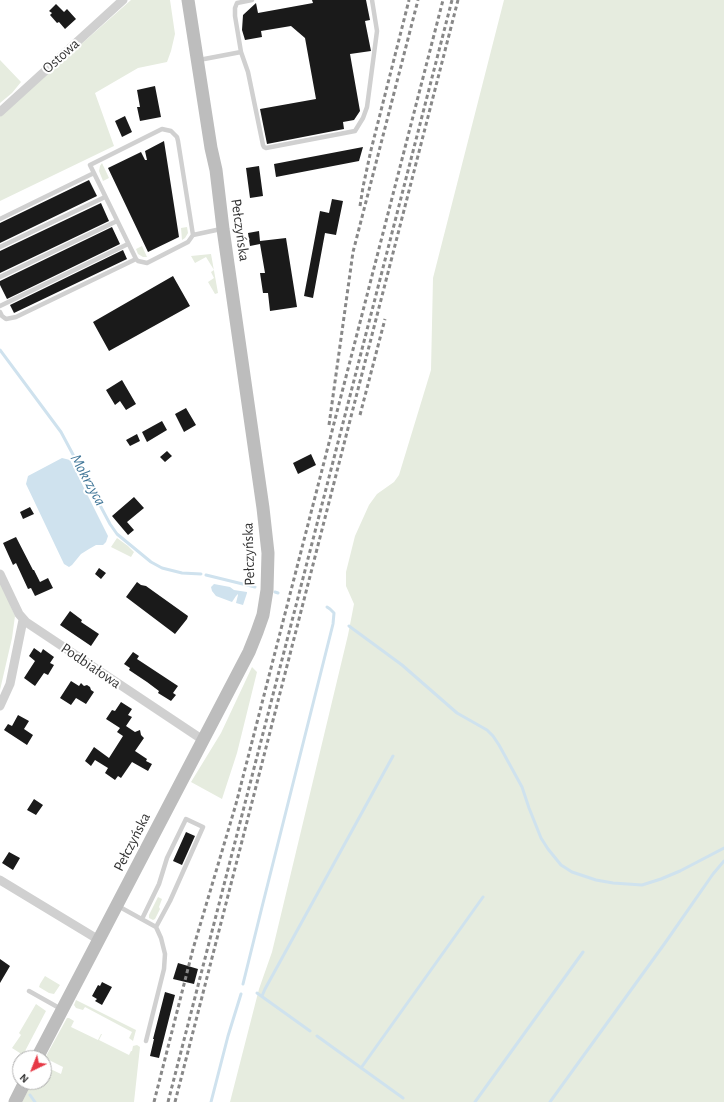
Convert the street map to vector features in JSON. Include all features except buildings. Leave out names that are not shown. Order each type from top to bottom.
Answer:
[{"type":"main road","name":"Pełczyńska","points":[[41,1050],[254,642],[266,602],[268,553],[262,501],[216,170],[211,148],[188,0]]},
{"type":"main road","points":[[15,1102],[21,1090]]},
{"type":"street","name":"Ostowa","points":[[0,112],[123,0]]},
{"type":"street","name":"Podbiałowa","points":[[0,574],[23,620],[203,740]]},
{"type":"street","points":[[0,706],[10,684],[23,620]]},
{"type":"street","points":[[0,880],[99,940]]},
{"type":"lane","points":[[252,0],[238,3],[235,8],[235,16],[241,52],[248,72],[263,145],[266,148],[355,131],[364,118],[367,107],[377,31],[372,0]]},
{"type":"lane","points":[[197,61],[241,52]]},
{"type":"lane","points":[[162,129],[171,130],[177,137],[178,141],[193,234],[188,242],[147,263],[140,262],[136,259],[128,244],[94,173],[90,164],[162,129]]},
{"type":"lane","points":[[0,219],[94,173]]},
{"type":"lane","points":[[0,247],[105,197]]},
{"type":"lane","points":[[0,277],[117,221]]},
{"type":"lane","points":[[193,234],[223,229]]},
{"type":"lane","points":[[0,306],[128,244]]},
{"type":"lane","points":[[0,312],[6,319],[16,317],[136,259]]},
{"type":"lane","points":[[142,919],[157,888],[167,858],[186,819],[203,828],[170,901],[156,927]]},
{"type":"lane","points":[[117,905],[156,927],[164,949],[165,962],[146,1041]]},
{"type":"lane","points":[[29,992],[62,1009]]},
{"type":"shaded area","points":[[131,0],[170,0],[175,34],[167,62],[138,68],[95,93],[114,146],[0,201],[0,116]]},
{"type":"shaded area","points":[[504,0],[724,0],[724,1102],[230,1102],[259,989],[272,952],[348,635],[354,604],[346,586],[346,572],[355,536],[369,505],[377,494],[394,482],[399,475],[431,370],[433,278]]},
{"type":"shaded area","points":[[0,60],[21,82],[12,93],[0,103]]},
{"type":"shaded area","points":[[102,163],[109,178],[103,181],[99,171]]},
{"type":"shaded area","points":[[187,227],[188,233],[182,240],[181,228]]},
{"type":"shaded area","points":[[142,246],[147,257],[143,257],[138,254],[136,249]]},
{"type":"shaded area","points":[[211,254],[214,270],[206,257],[195,263],[191,256]]},
{"type":"shaded area","points":[[214,270],[218,293],[215,294],[208,282],[214,278],[211,272]]},
{"type":"shaded area","points":[[117,538],[134,552],[131,557],[111,547]]},
{"type":"shaded area","points":[[0,582],[15,616],[12,638],[0,690]]},
{"type":"shaded area","points":[[252,667],[257,672],[237,753],[222,799],[191,782],[221,733]]},
{"type":"shaded area","points":[[158,897],[162,899],[159,907],[160,909],[153,920],[149,918],[149,915]]},
{"type":"shaded area","points":[[45,976],[60,985],[54,994],[49,993],[39,987]]},
{"type":"shaded area","points":[[76,1000],[136,1030],[133,1041],[129,1038],[132,1032],[85,1007],[83,1010],[76,1008],[74,1005]]},
{"type":"shaded area","points":[[36,1004],[46,1011],[26,1050],[15,1050],[12,1048],[21,1035],[19,1033]]},
{"type":"shaded area","points":[[67,1018],[74,1021],[71,1027],[98,1040],[102,1034],[99,1040],[129,1055],[133,1046],[137,1045],[140,1047],[134,1102],[22,1102],[28,1090],[52,1090],[52,1070],[61,1074],[63,1067],[52,1062],[52,1050],[49,1050]]},
{"type":"water","points":[[62,458],[70,460],[108,536],[103,545],[96,545],[81,554],[69,567],[64,564],[26,484],[28,476]]},
{"type":"water","points":[[214,584],[247,592],[243,605],[236,603],[238,594],[232,602],[216,596],[211,587]]},
{"type":"waterway","name":"Mokrzyca","points":[[0,350],[61,432],[110,524],[117,534],[151,562],[162,568],[182,573],[201,574]]},
{"type":"waterway","name":"Mokrzyca","points":[[206,575],[255,587]]},
{"type":"waterway","points":[[243,984],[333,624],[334,613],[327,607]]},
{"type":"waterway","points":[[349,626],[402,665],[457,713],[487,730],[493,736],[522,787],[541,838],[561,865],[572,872],[596,880],[642,885],[680,871],[724,848]]},
{"type":"waterway","points":[[262,996],[393,756]]},
{"type":"waterway","points":[[550,1102],[713,874],[724,861]]},
{"type":"waterway","points":[[361,1068],[483,897]]},
{"type":"waterway","points":[[475,1102],[583,952]]},
{"type":"waterway","points":[[257,993],[310,1031]]},
{"type":"waterway","points":[[211,1102],[228,1036],[241,994]]},
{"type":"waterway","points":[[317,1036],[403,1098]]},
{"type":"waterway","points":[[30,1095],[35,1102]]},
{"type":"railway","points":[[360,206],[371,150],[409,0]]},
{"type":"railway","points":[[329,425],[353,252],[418,0]]},
{"type":"railway","points":[[154,1102],[193,949],[236,804],[443,0]]},
{"type":"railway","points":[[168,1102],[452,0]]},
{"type":"railway","points":[[175,1102],[458,0]]},
{"type":"railway","points":[[360,415],[385,319]]}]
